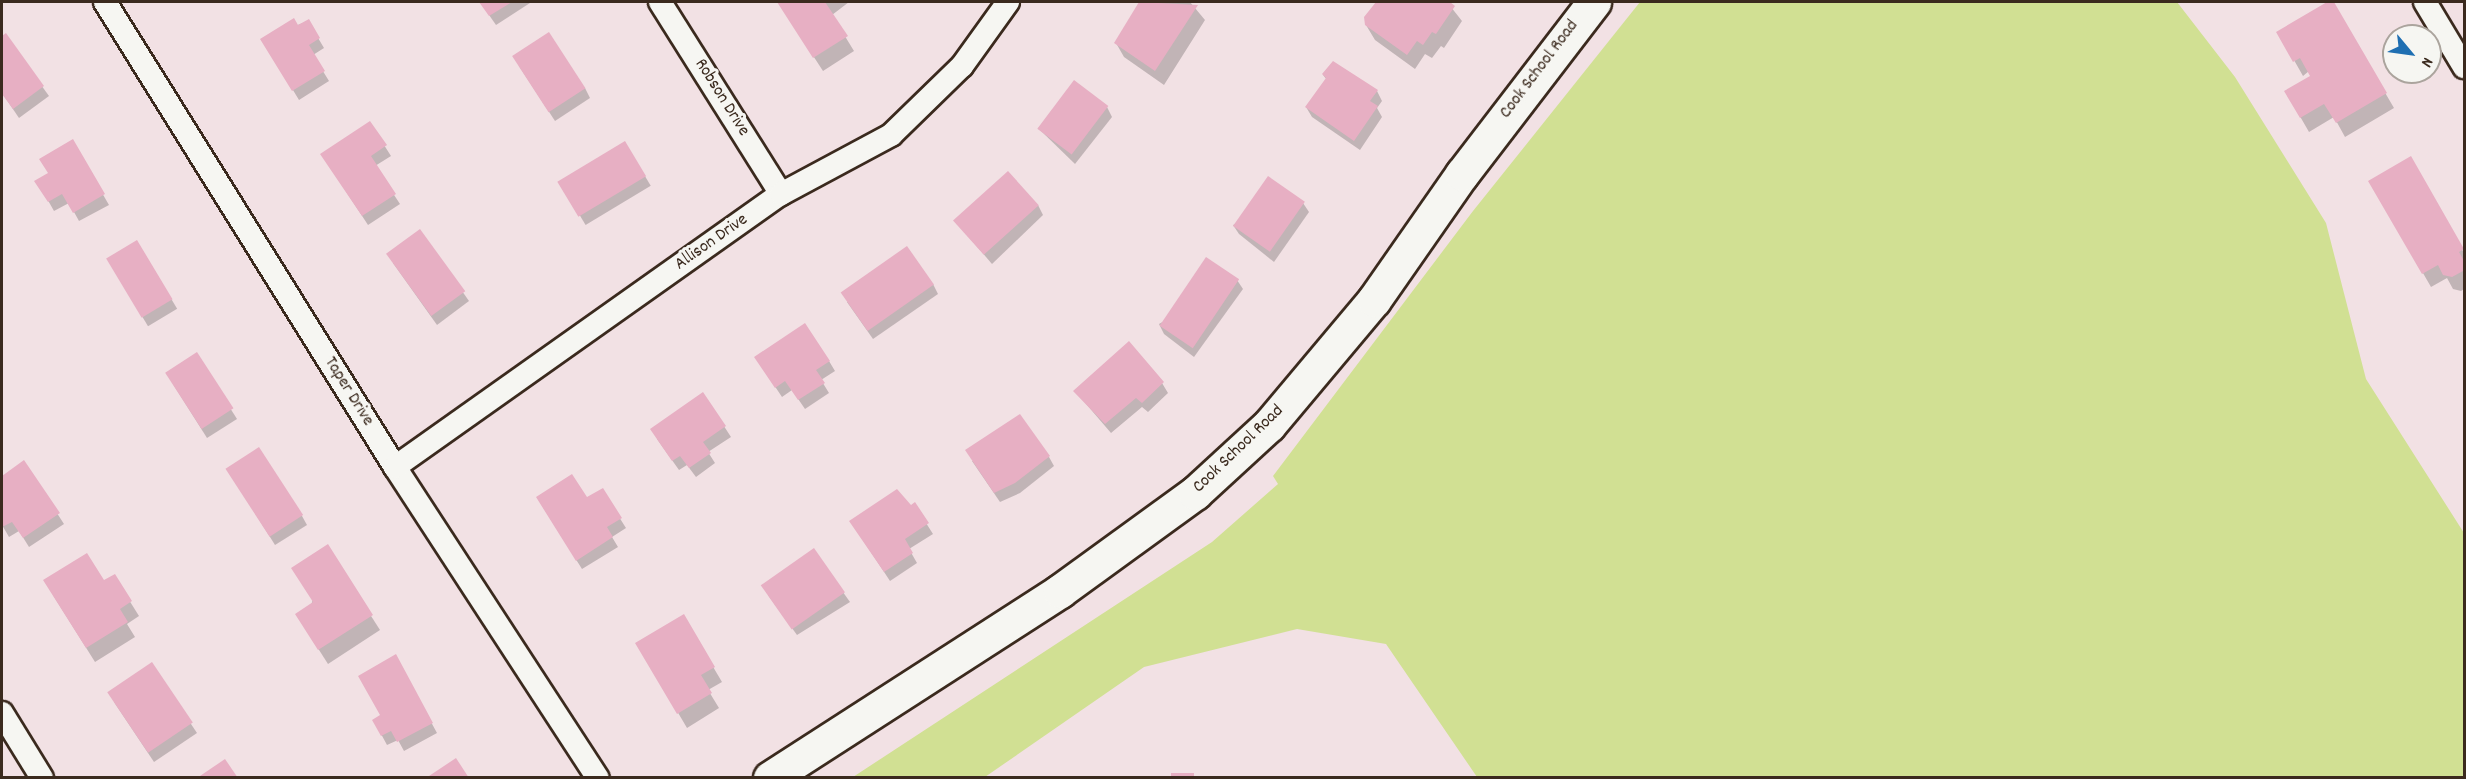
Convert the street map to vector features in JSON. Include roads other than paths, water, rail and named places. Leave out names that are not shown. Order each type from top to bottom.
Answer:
[{"type":"street","name":"Taper Drive","points":[[105,2],[395,467],[598,777]]},
{"type":"street","name":"Robson Drive","points":[[660,2],[781,194]]},
{"type":"street","name":"Allison Drive","points":[[395,467],[781,194],[891,135],[962,66],[1008,2]]},
{"type":"street","name":"Cook School Road","points":[[770,777],[1060,591],[1195,493],[1269,425],[1374,300],[1462,174],[1594,2]]},
{"type":"street","points":[[2426,2],[2464,67]]},
{"type":"street","points":[[2,713],[42,777]]}]
